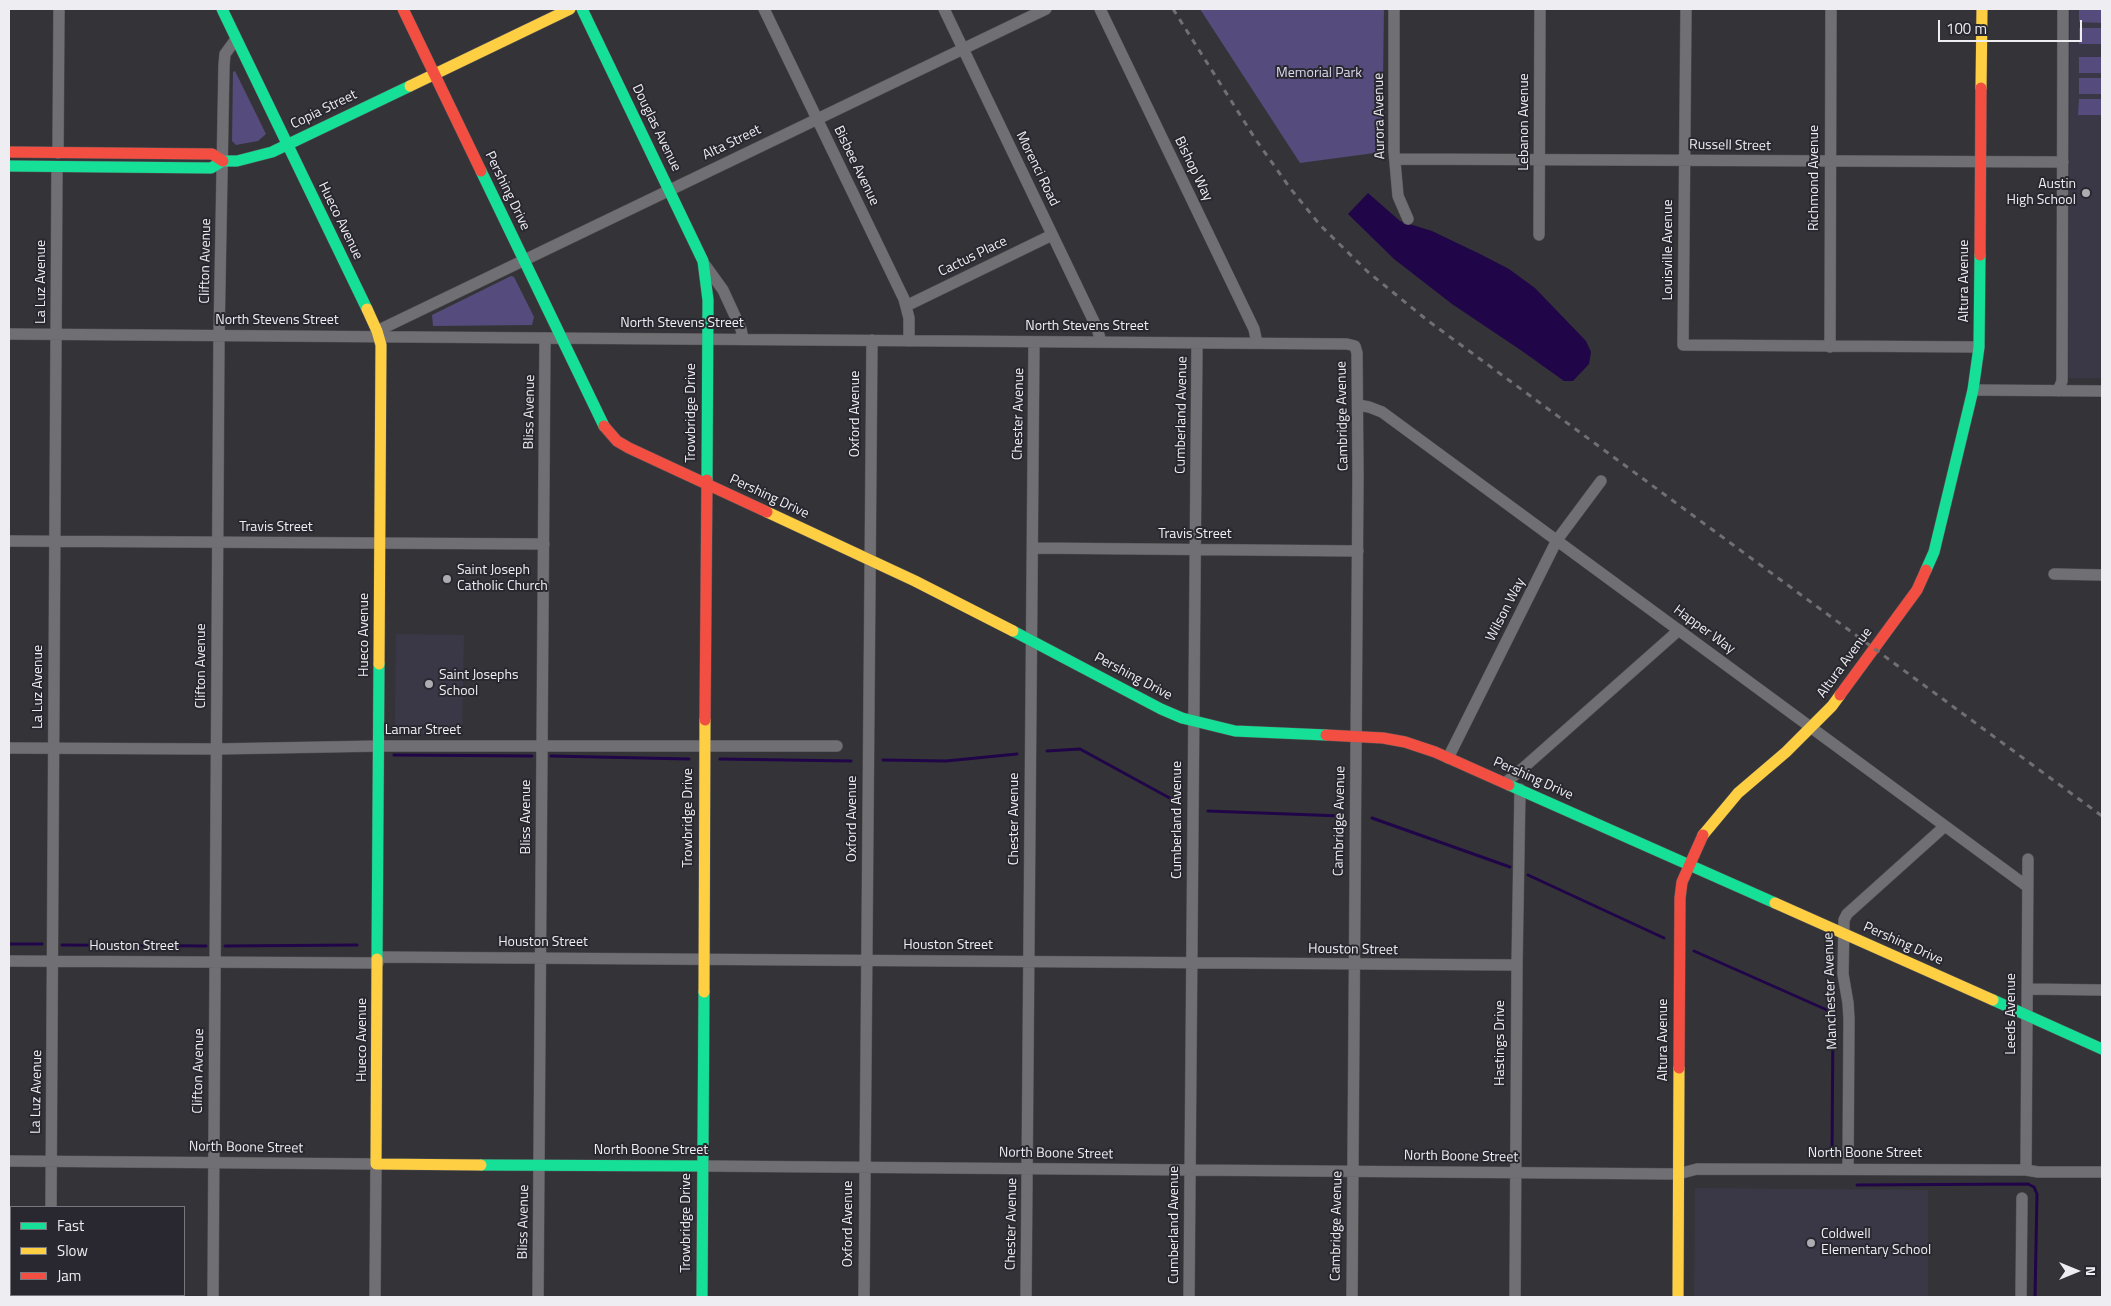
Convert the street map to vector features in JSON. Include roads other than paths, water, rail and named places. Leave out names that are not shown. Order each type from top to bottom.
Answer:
[{"type":"main road","name":"Hueco Avenue","points":[[222,9],[378,334],[382,356],[376,1164]]},
{"type":"main road","name":"Pershing Drive","points":[[403,9],[601,422],[608,432],[630,448],[870,560],[1031,640],[1160,709],[1194,722],[1235,730],[1356,736],[1405,742],[1520,789],[2102,1049]]},
{"type":"main road","name":"Copia Street","points":[[9,166],[211,168],[223,161],[237,161],[258,157],[287,145],[570,9]]},
{"type":"main road","name":"Douglas Avenue","points":[[582,9],[703,261],[708,300],[708,339]]},
{"type":"main road","name":"Altura Avenue","points":[[1678,1297],[1680,898],[1682,882],[1704,832],[1738,793],[1812,728],[1832,706],[1909,601],[1925,574],[1934,552],[1973,390],[1979,348],[1982,9]]},
{"type":"main road","name":"Copia Street","points":[[9,152],[212,154],[223,161]]},
{"type":"main road","name":"Trowbridge Drive","points":[[702,1297],[708,339]]},
{"type":"main road","name":"North Boone Street","points":[[376,1164],[702,1166]]},
{"type":"street","points":[[58,153],[59,9]]},
{"type":"street","name":"Bisbee Avenue","points":[[764,9],[906,306],[909,318],[909,341]]},
{"type":"street","name":"Morenci Road","points":[[944,9],[1097,328],[1100,342]]},
{"type":"street","name":"Alta Street","points":[[378,334],[524,260],[1046,9]]},
{"type":"street","name":"Bishop Way","points":[[1100,9],[1254,329],[1257,343]]},
{"type":"street","name":"Aurora Avenue","points":[[1394,9],[1394,151],[1398,196],[1408,219]]},
{"type":"street","name":"Lebanon Avenue","points":[[1539,235],[1540,9]]},
{"type":"street","name":"Louisville Avenue","points":[[1686,9],[1683,345],[1830,347]]},
{"type":"street","name":"Richmond Avenue","points":[[1830,347],[1831,9]]},
{"type":"street","points":[[2058,391],[2062,380],[2063,9]]},
{"type":"street","name":"Clifton Avenue","points":[[213,1297],[219,336],[224,65],[226,54],[236,39]]},
{"type":"street","name":"Russell Street","points":[[1396,159],[2063,162]]},
{"type":"street","name":"La Luz Avenue","points":[[51,1206],[57,167]]},
{"type":"street","name":"Cactus Place","points":[[906,306],[1052,235]]},
{"type":"street","name":"Douglas Avenue","points":[[703,261],[723,290],[741,329],[743,339]]},
{"type":"street","name":"North Stevens Street","points":[[9,334],[219,336],[378,334],[546,338],[1257,343],[1347,344],[1355,346]]},
{"type":"street","name":"Bliss Avenue","points":[[538,1297],[546,338]]},
{"type":"street","name":"Oxford Avenue","points":[[864,1297],[872,340]]},
{"type":"street","name":"Chester Avenue","points":[[1026,1297],[1034,342]]},
{"type":"street","name":"Cumberland Avenue","points":[[1189,1297],[1197,343]]},
{"type":"street","name":"Cambridge Avenue","points":[[1352,1297],[1358,551],[1358,405],[1357,353],[1355,346]]},
{"type":"street","points":[[1830,347],[1979,348]]},
{"type":"street","points":[[1973,390],[2102,391]]},
{"type":"street","name":"Happer Way","points":[[1358,405],[1382,412],[2028,887]]},
{"type":"street","name":"Wilson Way","points":[[1448,758],[1558,540],[1600,481]]},
{"type":"street","name":"Travis Street","points":[[9,541],[544,544]]},
{"type":"street","name":"Travis Street","points":[[1033,548],[1358,551]]},
{"type":"street","points":[[2054,574],[2102,575]]},
{"type":"street","points":[[1505,783],[1679,630]]},
{"type":"street","name":"Lamar Street","points":[[9,748],[217,749],[380,746],[836,746]]},
{"type":"street","name":"Hastings Drive","points":[[1515,1297],[1516,966],[1520,789]]},
{"type":"street","name":"Manchester Avenue","points":[[1848,1169],[1849,1019],[1843,974],[1844,920],[1847,914],[1945,826]]},
{"type":"street","name":"Leeds Avenue","points":[[2026,1170],[2028,859]]},
{"type":"street","name":"Houston Street","points":[[9,962],[215,963],[541,958],[1516,966]]},
{"type":"street","points":[[2028,989],[2102,990]]},
{"type":"street","name":"North Boone Street","points":[[9,1161],[376,1164]]},
{"type":"street","name":"Hueco Avenue","points":[[375,1297],[376,1164]]},
{"type":"street","name":"North Boone Street","points":[[702,1166],[1678,1174],[1697,1169],[2102,1172]]},
{"type":"street","points":[[2021,1297],[2022,1198]]},
{"type":"waterway","points":[[1047,751],[1080,749],[1177,802]]},
{"type":"waterway","points":[[883,760],[946,761],[1017,754]]},
{"type":"waterway","points":[[394,755],[532,756]]},
{"type":"waterway","points":[[551,756],[689,759]]},
{"type":"waterway","points":[[720,759],[851,761]]},
{"type":"waterway","points":[[1208,811],[1341,816]]},
{"type":"waterway","points":[[1372,818],[1510,867]]},
{"type":"waterway","points":[[1528,875],[1664,938]]},
{"type":"waterway","points":[[9,944],[42,944]]},
{"type":"waterway","points":[[62,945],[206,946]]},
{"type":"waterway","points":[[225,946],[357,945]]},
{"type":"waterway","points":[[1694,951],[1827,1010],[1833,1017],[1832,1156]]},
{"type":"waterway","points":[[1857,1185],[2028,1184],[2034,1187],[2037,1194],[2035,1297]]},
{"type":"railway","points":[[1173,9],[1256,140],[1290,188],[1320,225],[1368,272],[1427,320],[2102,816]]},
{"type":"place","name":"Austin High School","points":[[2086,193]]},
{"type":"place","name":"Saint Joseph Catholic Church","points":[[447,579]]},
{"type":"place","name":"Saint Josephs School","points":[[429,684]]},
{"type":"place","name":"Coldwell Elementary School","points":[[1811,1243]]},
{"type":"park label","name":"Memorial Park","points":[[1319,74]]}]
